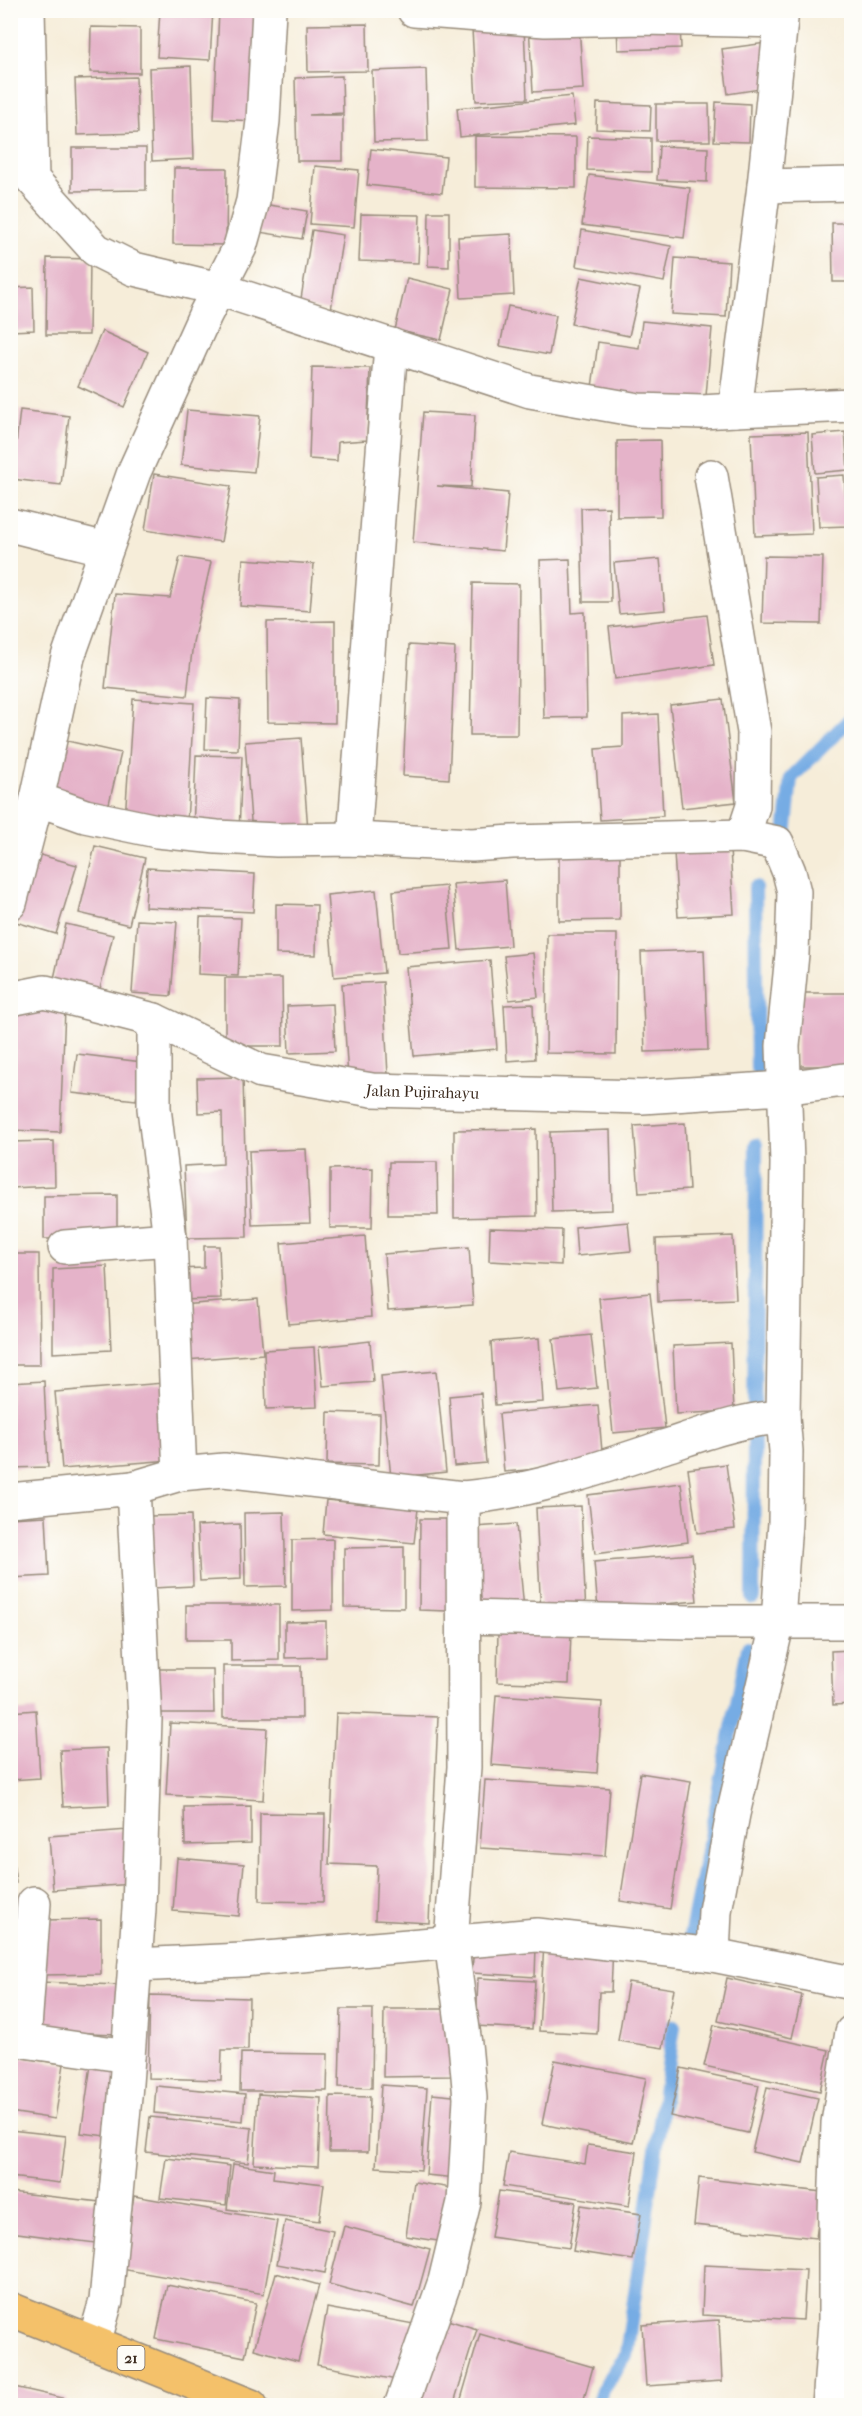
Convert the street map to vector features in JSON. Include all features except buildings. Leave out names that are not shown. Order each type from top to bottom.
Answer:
[{"type":"highway","name":"21","points":[[10,2309],[245,2404]]},
{"type":"street","points":[[28,10],[21,179],[96,250],[134,269],[219,289],[530,391],[638,410],[702,412],[852,405]]},
{"type":"street","points":[[10,903],[37,799],[68,657],[134,472],[240,247],[253,201],[262,121],[269,10]]},
{"type":"street","points":[[414,10],[545,20],[781,16],[764,186],[735,410]]},
{"type":"street","points":[[764,186],[852,184]]},
{"type":"street","points":[[354,839],[391,345]]},
{"type":"street","points":[[711,476],[754,732],[753,806],[743,836]]},
{"type":"street","points":[[10,525],[106,549]]},
{"type":"street","points":[[37,799],[85,816],[157,831],[277,840],[354,839],[472,845],[743,836],[777,843],[789,872],[794,892],[792,954],[783,1046],[786,1174],[766,1418],[786,1451],[785,1523],[778,1621],[733,1814],[707,1955]]},
{"type":"street","name":"Jalan Pujirahayu","points":[[10,999],[45,992],[154,1020],[261,1071],[372,1090],[642,1097],[783,1088],[852,1079]]},
{"type":"street","points":[[154,1020],[154,1108],[170,1239],[180,1474]]},
{"type":"street","points":[[66,1247],[170,1239]]},
{"type":"street","points":[[10,1500],[134,1488],[180,1474],[224,1470],[463,1498],[502,1494],[569,1478],[766,1418]]},
{"type":"street","points":[[94,2343],[106,2301],[135,1965],[146,1719],[134,1488]]},
{"type":"street","points":[[401,2406],[445,2281],[464,2202],[470,2098],[451,1942],[464,1767],[463,1498]]},
{"type":"street","points":[[464,1617],[678,1622],[852,1622]]},
{"type":"street","points":[[34,1903],[24,2041],[128,2056]]},
{"type":"street","points":[[135,1965],[242,1960],[537,1935],[620,1943],[665,1952],[707,1955],[852,1983]]},
{"type":"street","points":[[829,2406],[835,2322],[838,2123],[852,2032]]},
{"type":"waterway","points":[[784,846],[791,778],[852,717]]},
{"type":"waterway","points":[[755,887],[757,1068]]},
{"type":"waterway","points":[[753,1598],[756,1145]]},
{"type":"waterway","points":[[690,1937],[748,1648]]},
{"type":"waterway","points":[[597,2406],[602,2390],[626,2355],[674,2026]]}]
